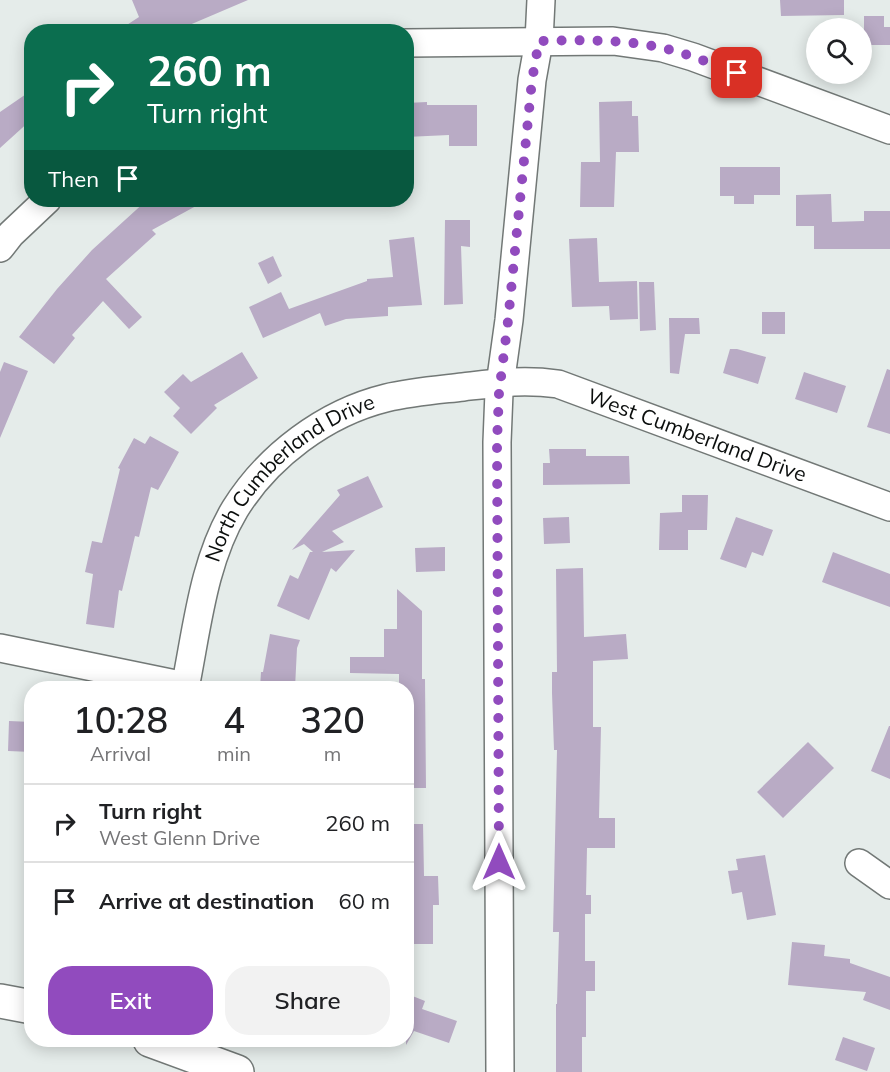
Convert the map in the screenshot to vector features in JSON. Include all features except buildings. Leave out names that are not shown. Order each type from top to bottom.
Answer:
[{"type":"main road","points":[[0,1001],[24,1006]]},
{"type":"main road","points":[[169,1047],[237,1072]]},
{"type":"street","points":[[500,1072],[497,442],[532,80],[539,41],[541,0]]},
{"type":"street","points":[[414,43],[613,41],[663,48],[890,130]]},
{"type":"street","points":[[0,248],[11,234],[40,207]]},
{"type":"street","name":"West Cumberland Drive","points":[[501,383],[511,381],[558,384],[890,507]]},
{"type":"street","name":"North Cumberland Drive","points":[[186,681],[208,575],[220,540],[235,510],[249,490],[280,455],[328,420],[358,406],[422,391],[501,383]]},
{"type":"street","points":[[0,648],[157,681]]},
{"type":"street","points":[[859,863],[890,885]]},
{"type":"route","points":[[499,862],[497,442],[499,393],[532,80],[539,41],[586,40],[633,43],[663,48],[737,73]]}]
